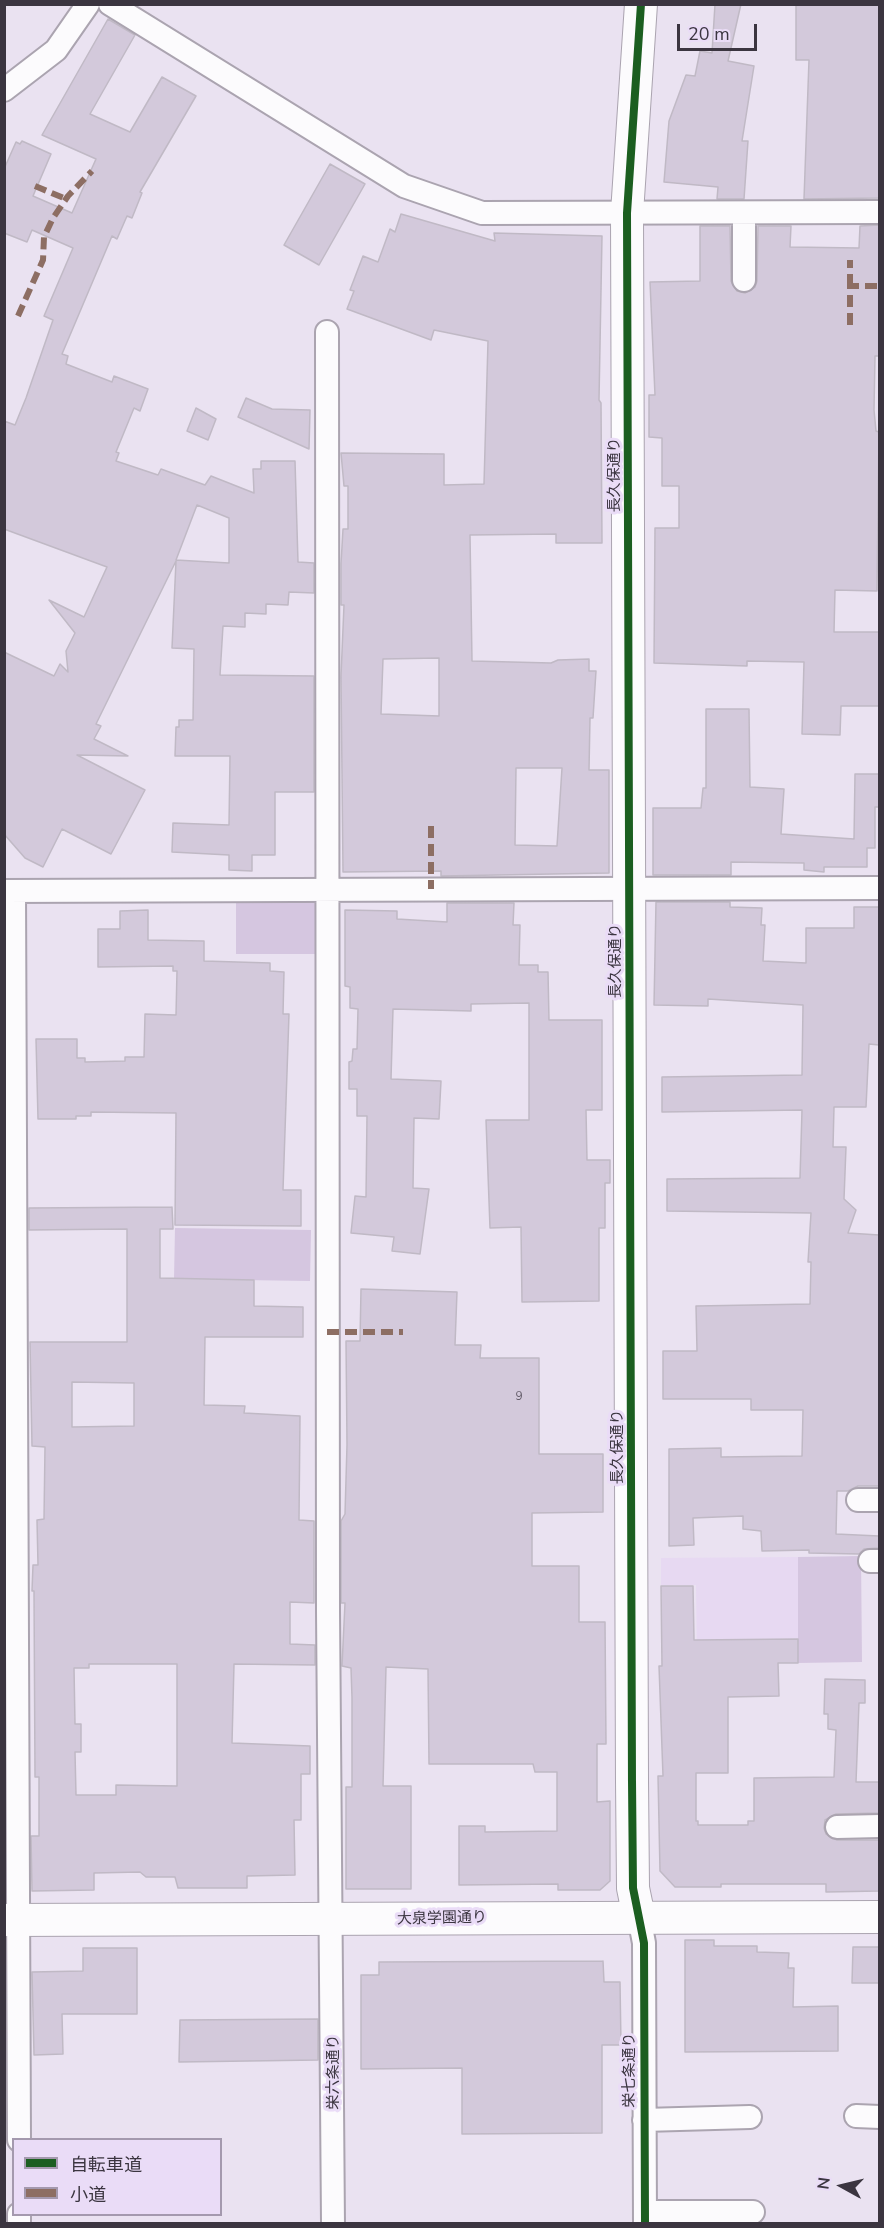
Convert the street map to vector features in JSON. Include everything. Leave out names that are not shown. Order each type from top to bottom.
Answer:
[{"type":"street","points":[[4,90],[56,50],[88,4]]},
{"type":"street","points":[[110,4],[404,186],[482,213],[879,212]]},
{"type":"street","name":"長久保通り","points":[[639,1917],[633,1888],[632,1852],[627,213],[641,4]]},
{"type":"street","points":[[744,213],[744,279]]},
{"type":"street","name":"栄六条通り","points":[[327,332],[328,1600],[333,1920],[333,2223]]},
{"type":"street","points":[[19,2138],[11,1920],[9,891],[879,888]]},
{"type":"street","points":[[837,1827],[879,1826]]},
{"type":"street","name":"栄七条通り","points":[[639,1917],[644,1942],[645,2218]]},
{"type":"street","name":"大泉学園通り","points":[[11,1920],[879,1917]]},
{"type":"street","points":[[856,2116],[879,2116]]},
{"type":"street","points":[[644,2120],[750,2117]]},
{"type":"street","points":[[645,2218],[753,2212]]},
{"type":"shaded area","points":[[315,901],[315,954],[236,954],[236,902]]},
{"type":"shaded area","points":[[175,1228],[311,1230],[310,1281],[174,1279]]},
{"type":"shaded area","points":[[861,1556],[862,1662],[798,1663],[798,1557]]},
{"type":"shaded area","points":[[798,1557],[798,1663],[697,1663],[696,1585],[661,1585],[661,1558]]},
{"type":"building","points":[[715,4],[741,4],[728,61],[754,66],[742,141],[748,141],[744,199],[717,199],[718,187],[664,182],[669,121],[686,75],[695,76],[700,51],[712,53]]},
{"type":"building","points":[[796,4],[879,4],[879,198],[804,199],[809,60],[796,60]]},
{"type":"building","points":[[108,19],[135,35],[90,114],[130,132],[162,77],[196,96],[140,192],[142,193],[132,218],[127,216],[117,239],[112,236],[62,354],[68,356],[66,364],[112,382],[114,376],[148,389],[140,411],[134,408],[116,452],[119,453],[116,461],[158,475],[161,469],[205,485],[211,476],[254,493],[253,469],[261,469],[261,461],[295,461],[298,562],[314,563],[314,593],[289,592],[288,605],[266,604],[266,614],[245,613],[245,627],[223,626],[220,675],[314,676],[314,792],[275,792],[275,855],[252,855],[252,871],[229,870],[229,855],[172,852],[173,823],[229,825],[230,756],[175,756],[176,727],[179,727],[179,720],[193,720],[194,649],[172,648],[176,561],[96,724],[101,726],[94,739],[128,756],[77,755],[145,790],[111,854],[62,829],[43,867],[25,858],[4,834],[4,652],[54,676],[60,664],[68,672],[66,651],[75,633],[49,600],[84,617],[107,567],[4,529],[4,421],[15,425],[26,398],[53,320],[44,316],[73,248],[32,230],[27,242],[4,233],[4,169],[16,142],[20,144],[22,141],[51,154],[33,196],[72,213],[96,159],[42,135]],"holes":[[[197,505],[229,518],[229,563],[176,560]]]},
{"type":"building","points":[[330,164],[365,184],[319,265],[284,245]]},
{"type":"building","points":[[401,214],[495,241],[494,233],[602,236],[599,400],[601,403],[602,543],[556,543],[556,534],[470,535],[472,661],[551,663],[558,660],[589,659],[589,671],[596,671],[593,718],[590,718],[589,770],[609,770],[609,873],[441,876],[441,871],[343,872],[341,676],[344,605],[341,605],[341,564],[343,529],[348,529],[348,486],[344,486],[341,453],[444,454],[444,485],[484,484],[488,341],[434,330],[431,340],[347,309],[354,291],[350,290],[363,256],[378,262],[390,229],[395,232]],"holes":[[[439,658],[439,716],[381,714],[383,659]],[[516,768],[562,768],[557,846],[515,845]]]},
{"type":"building","points":[[879,225],[879,356],[875,356],[874,410],[876,431],[879,432],[877,591],[835,590],[834,632],[879,632],[879,706],[841,706],[840,735],[802,734],[804,662],[747,661],[747,666],[654,663],[655,528],[679,528],[679,486],[662,486],[662,438],[649,437],[649,395],[655,395],[650,282],[700,281],[700,226],[730,226],[731,281],[737,291],[745,293],[755,287],[757,281],[758,226],[791,226],[790,247],[859,248],[860,226]]},
{"type":"building","points":[[246,398],[272,409],[310,410],[309,449],[238,417]]},
{"type":"building","points":[[196,408],[216,419],[208,440],[187,431]]},
{"type":"building","points":[[706,709],[749,709],[750,787],[784,789],[781,834],[854,839],[855,774],[879,774],[879,807],[875,807],[875,848],[867,848],[867,867],[824,867],[824,872],[804,870],[804,863],[731,862],[731,875],[653,875],[653,808],[701,808],[703,788],[706,788]]},
{"type":"building","points":[[656,902],[730,902],[730,907],[762,908],[761,925],[765,925],[763,961],[806,963],[806,928],[854,928],[854,907],[879,907],[879,1045],[869,1044],[866,1107],[834,1107],[833,1147],[846,1147],[844,1199],[856,1210],[848,1233],[879,1235],[879,1486],[858,1486],[848,1491],[837,1491],[836,1534],[879,1536],[879,1548],[864,1549],[859,1554],[809,1553],[809,1550],[762,1551],[761,1531],[743,1529],[743,1516],[693,1518],[694,1545],[669,1546],[669,1449],[721,1448],[721,1457],[802,1456],[803,1410],[751,1410],[751,1399],[663,1399],[663,1351],[697,1351],[696,1306],[810,1304],[811,1262],[808,1262],[811,1213],[667,1211],[667,1179],[800,1178],[802,1110],[662,1112],[662,1077],[802,1075],[803,1005],[708,999],[708,1006],[654,1005]]},
{"type":"building","points":[[447,903],[514,903],[513,925],[520,925],[519,965],[538,965],[538,972],[548,972],[549,1020],[602,1020],[602,1110],[586,1110],[587,1160],[610,1160],[610,1183],[605,1183],[605,1228],[599,1228],[599,1301],[522,1302],[521,1227],[490,1228],[486,1120],[529,1120],[529,1003],[471,1004],[471,1011],[393,1009],[391,1079],[441,1081],[439,1119],[414,1118],[413,1188],[429,1189],[420,1254],[392,1251],[394,1237],[351,1233],[355,1196],[366,1197],[367,1116],[357,1116],[357,1089],[349,1089],[349,1062],[352,1061],[353,1049],[357,1049],[358,1009],[350,1008],[350,987],[345,986],[345,910],[397,911],[397,919],[447,922]]},
{"type":"building","points":[[148,910],[148,940],[204,941],[204,961],[270,963],[270,971],[284,972],[283,1014],[289,1014],[283,1190],[301,1190],[301,1226],[175,1225],[176,1113],[91,1112],[91,1116],[76,1116],[76,1119],[38,1119],[36,1039],[77,1039],[77,1058],[85,1058],[85,1062],[125,1061],[125,1057],[144,1057],[145,1014],[176,1015],[177,971],[173,971],[173,966],[98,967],[98,929],[120,929],[120,911]]},
{"type":"building","points":[[172,1207],[173,1229],[160,1229],[160,1278],[254,1280],[254,1306],[303,1307],[303,1337],[205,1337],[204,1405],[245,1406],[244,1413],[300,1416],[299,1520],[314,1521],[314,1603],[290,1602],[290,1644],[315,1645],[315,1665],[234,1664],[232,1743],[310,1746],[310,1774],[301,1774],[301,1820],[294,1820],[295,1875],[247,1876],[247,1888],[178,1888],[175,1877],[146,1877],[140,1872],[94,1873],[94,1890],[32,1891],[31,1836],[39,1836],[39,1777],[35,1777],[34,1591],[32,1591],[33,1565],[38,1565],[37,1520],[44,1519],[45,1447],[32,1446],[30,1342],[127,1342],[127,1229],[29,1230],[29,1208]],"holes":[[[72,1382],[134,1383],[134,1426],[72,1427]],[[89,1664],[177,1664],[177,1786],[116,1785],[116,1795],[76,1795],[75,1752],[81,1752],[81,1724],[75,1724],[74,1668],[89,1668]]]},
{"type":"building","points":[[361,1289],[457,1292],[455,1345],[481,1345],[480,1358],[539,1358],[539,1454],[603,1454],[603,1512],[532,1513],[532,1566],[579,1566],[579,1622],[605,1622],[606,1744],[597,1744],[597,1802],[610,1801],[610,1881],[600,1890],[558,1890],[558,1884],[459,1885],[459,1826],[485,1826],[485,1832],[557,1831],[557,1772],[535,1772],[533,1764],[429,1764],[428,1669],[386,1667],[383,1786],[411,1786],[411,1889],[346,1889],[346,1787],[352,1787],[352,1698],[351,1668],[342,1666],[345,1603],[341,1603],[341,1521],[345,1514],[347,1445],[346,1341],[360,1341]]},
{"type":"building","points":[[661,1586],[693,1586],[694,1640],[798,1639],[798,1663],[778,1663],[779,1696],[728,1697],[728,1773],[696,1773],[696,1821],[698,1825],[748,1825],[748,1821],[754,1821],[754,1778],[834,1777],[836,1730],[828,1729],[828,1714],[824,1714],[825,1679],[865,1680],[865,1703],[859,1703],[856,1782],[879,1782],[879,1813],[836,1814],[825,1820],[824,1828],[826,1834],[837,1840],[879,1840],[879,1891],[826,1892],[826,1884],[721,1884],[721,1887],[675,1887],[660,1871],[658,1776],[663,1776],[659,1666],[662,1666]]},
{"type":"building","points":[[685,1940],[714,1940],[714,1946],[757,1946],[757,1952],[789,1953],[788,1968],[794,1968],[793,2007],[838,2006],[838,2051],[685,2052]]},
{"type":"building","points":[[853,1947],[879,1947],[879,1983],[852,1983]]},
{"type":"building","points":[[83,1948],[137,1948],[137,2014],[62,2014],[63,2054],[34,2055],[32,1972],[83,1971]]},
{"type":"building","points":[[603,1961],[604,1982],[620,1982],[621,2045],[602,2045],[602,2133],[462,2134],[462,2068],[361,2069],[361,1975],[379,1975],[379,1962]]},
{"type":"building","points":[[318,2019],[318,2060],[179,2062],[180,2020]]},
{"type":"marked path","points":[[18,316],[43,260],[44,237],[53,218],[68,196],[92,171]]},
{"type":"marked path","points":[[35,186],[66,199]]},
{"type":"marked path","points":[[850,260],[850,286]]},
{"type":"marked path","points":[[850,325],[850,286],[880,286]]},
{"type":"marked path","points":[[431,826],[431,889]]},
{"type":"marked path","points":[[327,1332],[403,1332]]},
{"type":"cycle path","points":[[641,4],[627,213],[632,1781],[633,1888],[644,1943],[645,2224]]}]
